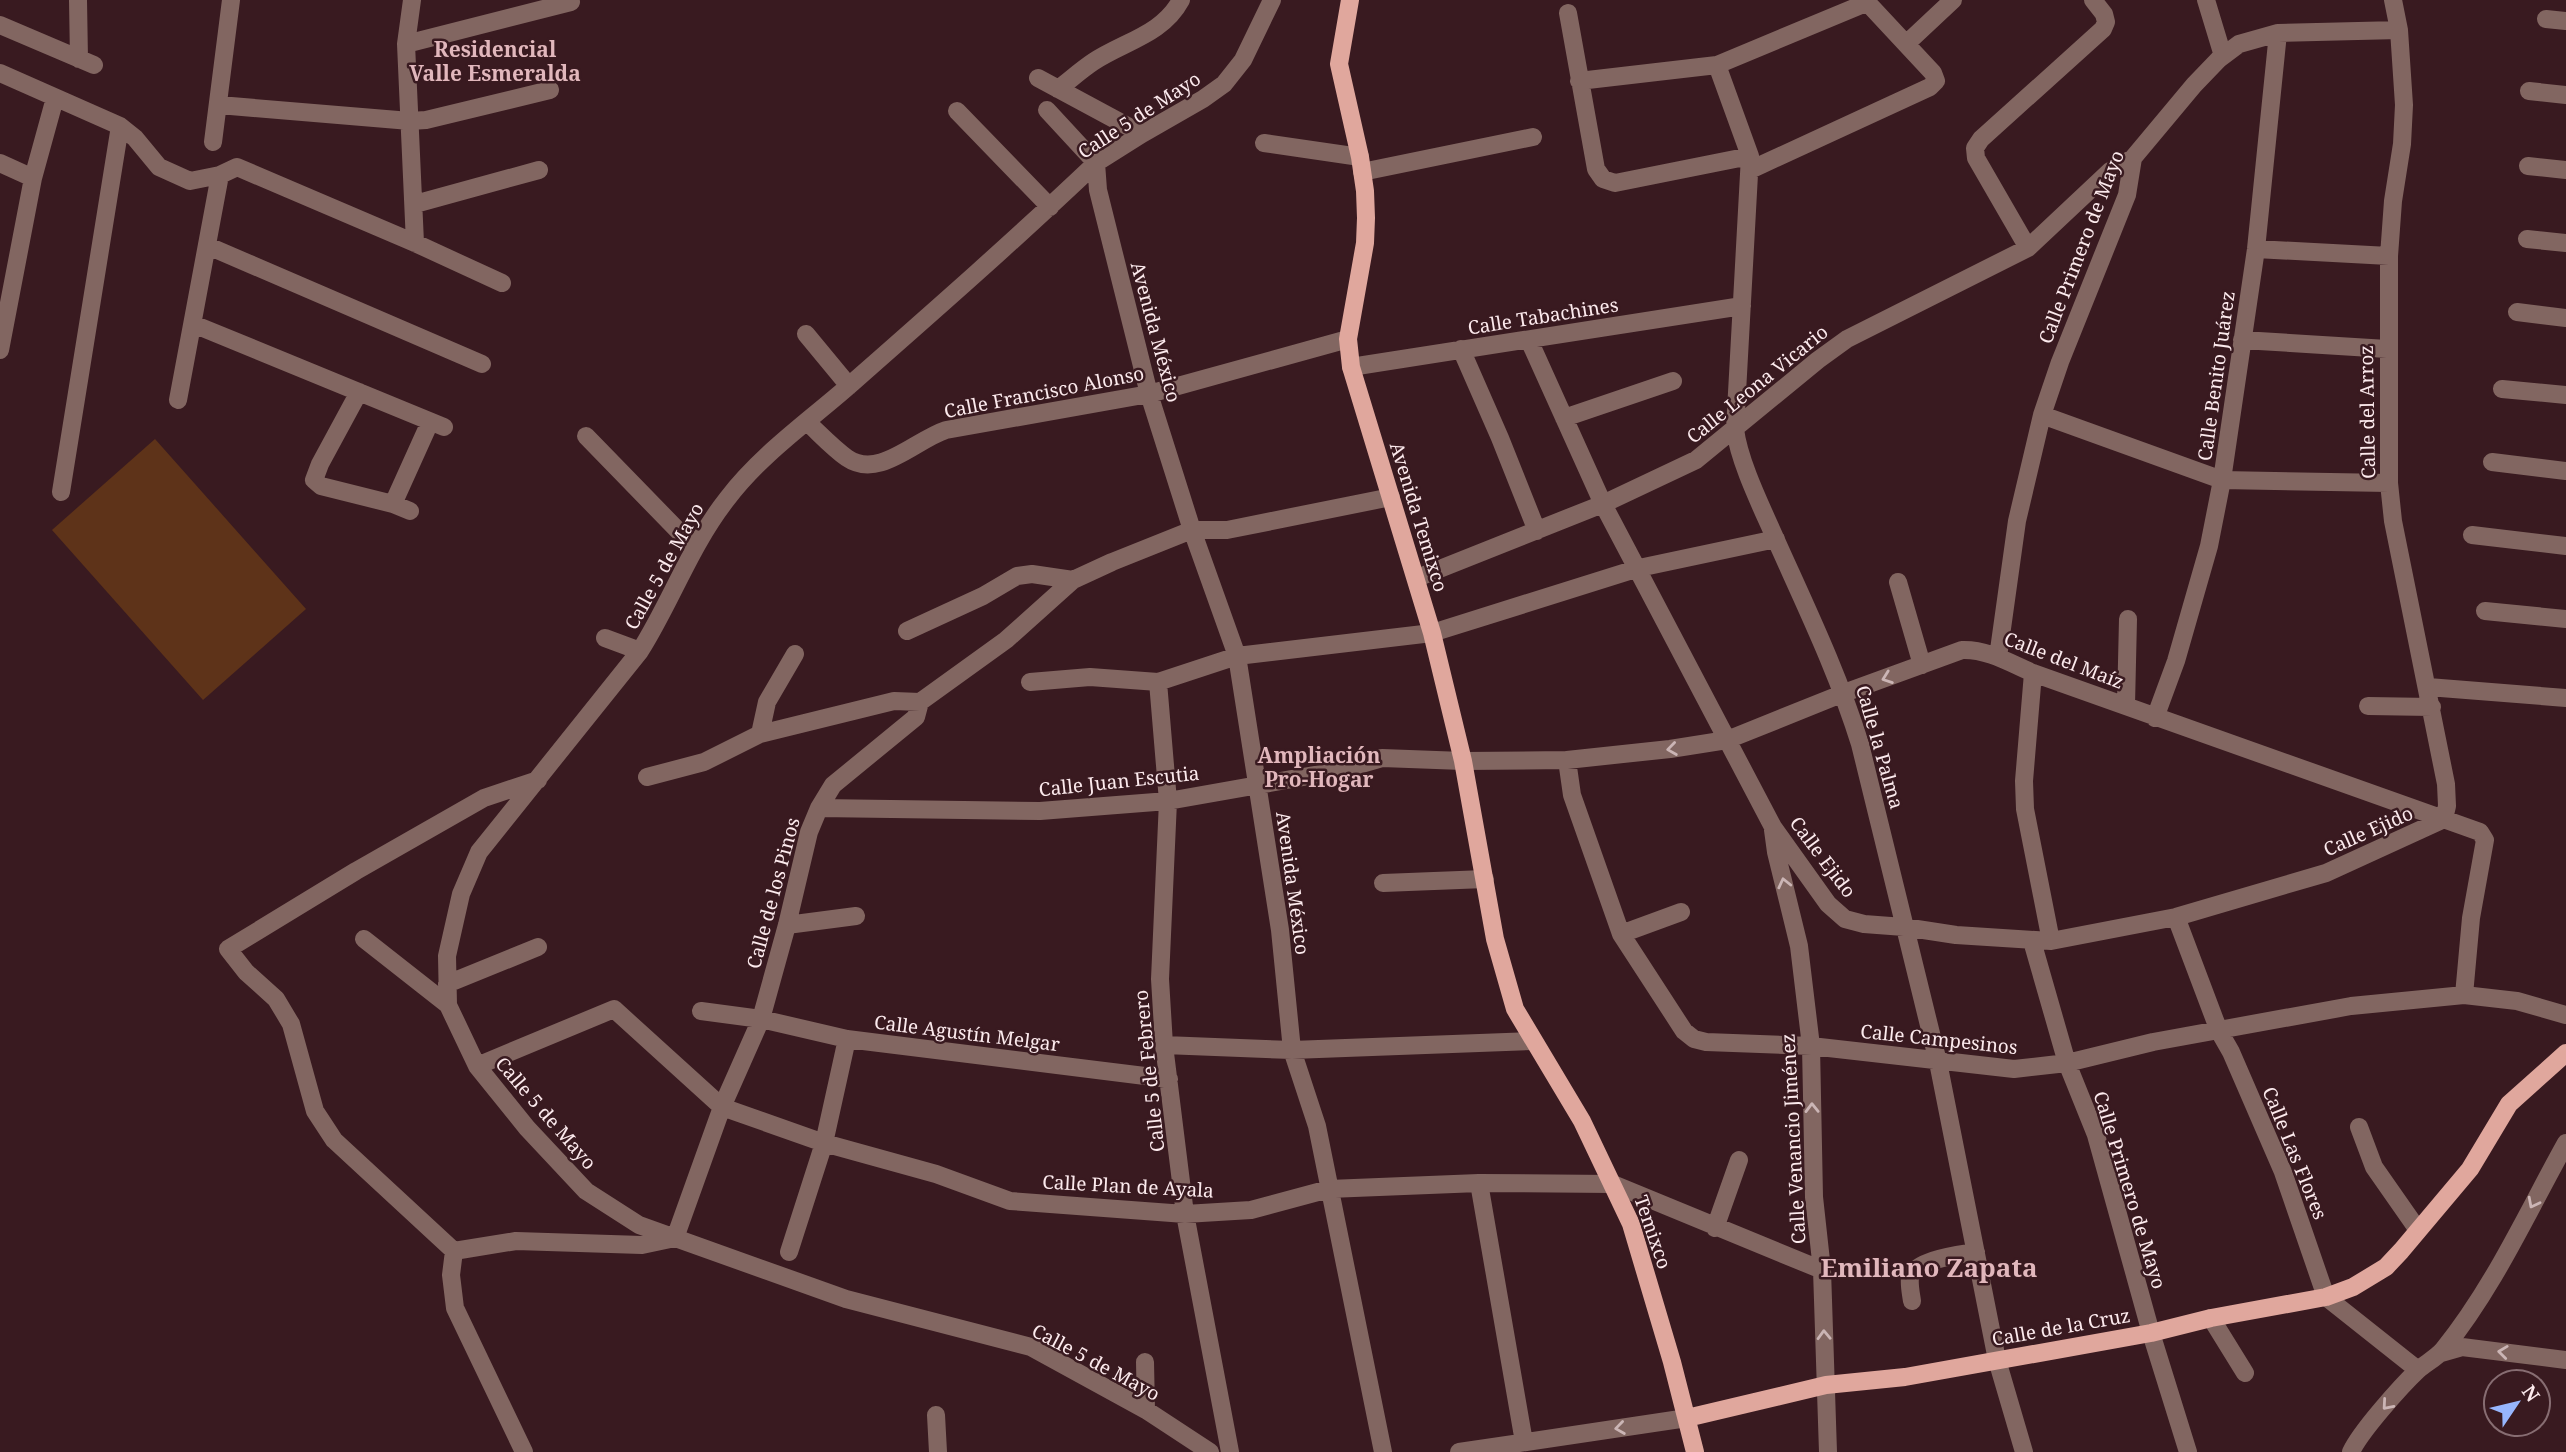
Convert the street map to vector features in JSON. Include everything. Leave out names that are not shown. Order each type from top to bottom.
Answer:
[{"type":"main road","name":"Avenida Temixco","points":[[1350,0],[1339,64],[1366,191],[1365,243],[1348,339],[1351,367],[1432,633],[1462,761],[1495,939],[1505,978],[1515,1009],[1533,1041]]},
{"type":"main road","name":"Temixco","points":[[1533,1041],[1582,1121],[1631,1224],[1695,1452]]},
{"type":"main road","name":"Calle de la Cruz","points":[[1687,1418],[1826,1385],[1905,1377],[2151,1333],[2211,1318],[2326,1297],[2353,1287],[2378,1273],[2401,1251],[2470,1169],[2509,1104],[2566,1053]]},
{"type":"street","points":[[0,25],[87,62],[78,0]]},
{"type":"street","points":[[213,142],[231,0]]},
{"type":"street","points":[[412,0],[406,44],[415,243]]},
{"type":"street","points":[[1058,89],[1093,62],[1159,28],[1174,13],[1181,0]]},
{"type":"street","name":"Calle 5 de Mayo","points":[[1210,1452],[1146,1410],[1031,1347],[846,1299],[639,1225],[586,1191],[527,1128],[477,1066],[448,1005],[447,956],[458,907],[479,852],[640,652],[659,621],[694,547],[727,499],[756,466],[1050,207],[1096,163],[1224,84],[1243,60],[1272,0]]},
{"type":"street","points":[[1906,44],[1953,0]]},
{"type":"street","points":[[2028,248],[1976,158],[1975,148],[1981,139],[2103,29],[2106,22],[2104,14],[2093,0]]},
{"type":"street","points":[[2206,0],[2223,56]]},
{"type":"street","name":"Calle del Arroz","points":[[2392,0],[2399,30],[2404,118],[2389,256],[2389,483],[2393,521],[2446,784],[2447,806],[2444,819]]},
{"type":"street","points":[[1568,13],[1579,81],[1596,169],[1603,179],[1615,183],[1750,163],[1930,87],[1936,81],[1933,73],[1865,1],[1717,65],[1579,81]]},
{"type":"street","points":[[406,44],[571,2]]},
{"type":"street","points":[[2546,19],[2566,21]]},
{"type":"street","name":"Calle Primero de Mayo","points":[[1998,657],[2017,521],[2042,415],[2060,362],[2127,195],[2133,158],[2194,85],[2223,56],[2247,41],[2278,33],[2399,30]]},
{"type":"street","name":"Calle Benito Juárez","points":[[2155,718],[2176,661],[2209,546],[2222,480],[2256,249],[2278,33]]},
{"type":"street","name":"Calle la Palma","points":[[1717,65],[1750,163],[1735,429],[1737,444],[1844,693],[1860,744],[1938,1062],[1997,1360],[2024,1452]]},
{"type":"street","points":[[0,74],[120,126],[135,138],[159,167],[190,181],[220,175],[237,167],[502,283]]},
{"type":"street","points":[[1038,78],[1142,134]]},
{"type":"street","points":[[219,105],[410,121],[426,120],[550,90]]},
{"type":"street","points":[[2529,91],[2566,95]]},
{"type":"street","points":[[0,350],[1,325],[33,178],[55,97]]},
{"type":"street","points":[[1047,110],[1096,163]]},
{"type":"street","points":[[957,111],[1050,207]]},
{"type":"street","points":[[61,492],[120,126]]},
{"type":"street","points":[[1264,143],[1361,164],[1533,138]]},
{"type":"street","name":"Calle Leona Vicario","points":[[1417,578],[1603,504],[1696,460],[1847,338],[2028,248],[2110,171],[2133,158]]},
{"type":"street","points":[[0,163],[33,178]]},
{"type":"street","name":"Avenida México","points":[[1096,163],[1098,190],[1149,394],[1192,530],[1237,656],[1280,930],[1292,1050],[1317,1126],[1383,1452]]},
{"type":"street","points":[[2528,166],[2566,170]]},
{"type":"street","points":[[415,204],[539,170]]},
{"type":"street","points":[[178,400],[220,175]]},
{"type":"street","points":[[2527,239],[2566,243]]},
{"type":"street","points":[[208,246],[482,364]]},
{"type":"street","points":[[2256,249],[2389,256]]},
{"type":"street","name":"Calle Tabachines","points":[[1351,367],[1742,306]]},
{"type":"street","points":[[2517,312],[2566,318]]},
{"type":"street","points":[[193,324],[437,425],[393,504]]},
{"type":"street","points":[[806,334],[849,386]]},
{"type":"street","name":"Calle Francisco Alonso","points":[[807,422],[848,459],[864,467],[880,465],[929,436],[946,430],[1149,394],[1348,339]]},
{"type":"street","name":"Calle Ejido","points":[[1529,340],[1603,504],[1773,827],[1828,904],[1845,919],[1864,924],[1956,935],[2051,942],[2176,917],[2326,873],[2444,819]]},
{"type":"street","points":[[2242,340],[2387,349]]},
{"type":"street","points":[[1461,349],[1537,531]]},
{"type":"street","points":[[1564,418],[1673,381]]},
{"type":"street","points":[[2502,389],[2566,395]]},
{"type":"street","points":[[359,392],[314,480],[321,486],[411,511]]},
{"type":"street","points":[[2042,415],[2222,480],[2389,483]]},
{"type":"street","points":[[586,436],[694,547]]},
{"type":"street","points":[[2492,462],[2566,471]]},
{"type":"street","points":[[1192,530],[1227,530],[1391,497]]},
{"type":"street","name":"Calle de los Pinos","points":[[675,1238],[722,1107],[761,1018],[809,832],[833,785],[916,717],[920,702],[1006,640],[1073,580],[1192,530]]},
{"type":"street","points":[[2472,535],[2566,545]]},
{"type":"street","points":[[1030,682],[1090,677],[1158,682],[1237,656],[1432,633],[1639,568],[1776,539]]},
{"type":"street","points":[[907,631],[983,597],[1017,576],[1032,574],[1073,580]]},
{"type":"street","points":[[1898,582],[1923,665]]},
{"type":"street","points":[[2485,611],[2566,619]]},
{"type":"street","points":[[2126,705],[2128,619]]},
{"type":"street","points":[[605,638],[640,652]]},
{"type":"street","name":"Calle del Maíz","points":[[1462,761],[1567,760],[1727,740],[1962,650],[1982,651],[2155,718],[2480,832],[2485,840],[2471,918],[2465,995]]},
{"type":"street","points":[[760,734],[767,702],[794,654]]},
{"type":"street","points":[[2033,673],[2024,781],[2025,809],[2051,942]]},
{"type":"street","name":"Calle 5 de Febrero","points":[[1158,682],[1168,801],[1160,979],[1164,1045],[1185,1214],[1230,1452]]},
{"type":"street","points":[[2428,687],[2566,698]]},
{"type":"street","points":[[647,777],[704,762],[760,734],[894,701],[920,702]]},
{"type":"street","points":[[2368,706],[2432,707]]},
{"type":"street","name":"Calle Juan Escutia","points":[[819,808],[1040,811],[1168,801],[1337,771],[1382,758],[1462,761]]},
{"type":"street","name":"Calle Campesinos","points":[[1567,760],[1572,795],[1621,934],[1684,1031],[1693,1039],[1706,1042],[1811,1046],[2014,1069],[2067,1063],[2153,1042],[2351,1006],[2465,995],[2517,1001],[2566,1015]]},
{"type":"street","points":[[454,1251],[334,1140],[316,1111],[290,1024],[276,999],[246,972],[228,949],[356,870],[484,798],[538,780]]},
{"type":"street","name":"Calle Venancio Jiménez","points":[[1773,827],[1776,852],[1799,946],[1811,1046],[1814,1197],[1822,1270],[1828,1452]]},
{"type":"street","points":[[1383,883],[1485,879]]},
{"type":"street","points":[[1621,934],[1681,912]]},
{"type":"street","points":[[787,925],[856,916]]},
{"type":"street","name":"Calle Las Flores","points":[[2176,917],[2219,1031],[2231,1052],[2283,1172],[2326,1297]]},
{"type":"street","points":[[364,939],[448,1005]]},
{"type":"street","name":"Calle Primero de Mayo","points":[[2032,941],[2067,1063],[2096,1135],[2151,1333],[2188,1452]]},
{"type":"street","points":[[447,984],[538,947]]},
{"type":"street","name":"Calle Plan de Ayala","points":[[477,1066],[614,1009],[722,1107],[824,1143],[936,1174],[1010,1201],[1185,1214],[1251,1210],[1329,1189],[1479,1184],[1613,1184],[1822,1270]]},
{"type":"street","name":"Calle Agustín Melgar","points":[[701,1011],[761,1018],[847,1039],[1169,1079]]},
{"type":"street","points":[[789,1252],[824,1143],[847,1039]]},
{"type":"street","points":[[1164,1045],[1292,1050],[1533,1041]]},
{"type":"street","points":[[2359,1127],[2374,1167],[2418,1230]]},
{"type":"street","points":[[2351,1452],[2355,1442],[2418,1370],[2441,1353],[2488,1286],[2566,1143]]},
{"type":"street","points":[[1715,1228],[1739,1160]]},
{"type":"street","points":[[1479,1184],[1524,1442]]},
{"type":"street","points":[[454,1251],[516,1241],[642,1245],[675,1238]]},
{"type":"street","points":[[454,1251],[451,1275],[455,1308],[524,1452]]},
{"type":"street","points":[[1912,1301],[1909,1280],[1913,1271],[1924,1263],[1976,1252]]},
{"type":"street","points":[[2326,1297],[2418,1370]]},
{"type":"street","points":[[2211,1318],[2245,1373]]},
{"type":"street","points":[[2441,1353],[2462,1347],[2566,1360]]},
{"type":"street","points":[[1145,1362],[1146,1410]]},
{"type":"street","points":[[936,1415],[938,1452]]},
{"type":"street","name":"Calle de la Cruz","points":[[1459,1452],[1687,1418]]},
{"type":"shaded area","points":[[155,439],[306,609],[203,700],[52,530]]},
{"type":"district","name":"Residencial Valle Esmeralda","points":[[495,62]]},
{"type":"district","name":"Ampliación Pro-Hogar","points":[[1319,768]]},
{"type":"district","name":"Emiliano Zapata","points":[[1929,1268]]}]
